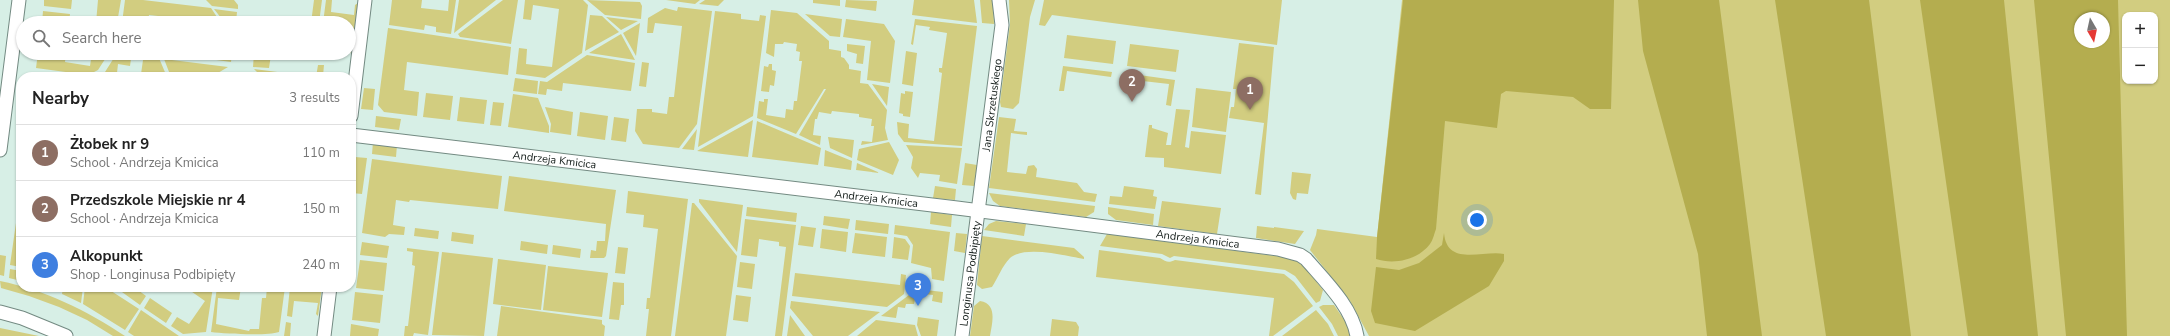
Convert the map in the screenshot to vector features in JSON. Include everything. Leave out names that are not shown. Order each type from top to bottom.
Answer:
[{"type":"street","points":[[17,16],[19,0]]},
{"type":"street","points":[[356,75],[365,0]]},
{"type":"street","name":"Jana Skrzetuskiego","points":[[977,210],[1002,25],[999,0]]},
{"type":"street","points":[[0,150],[16,24]]},
{"type":"street","name":"Andrzeja Kmicica","points":[[356,135],[977,210],[1100,227],[1226,241],[1300,255],[1306,259],[1342,304],[1355,326],[1358,336]]},
{"type":"street","name":"Longinusa Podbipięty","points":[[962,336],[977,210]]},
{"type":"street","points":[[324,336],[329,292]]},
{"type":"street","points":[[0,312],[22,318],[66,336]]},
{"type":"shaded area","points":[[44,0],[72,0],[71,9],[44,6]]},
{"type":"shaded area","points":[[98,0],[121,0],[118,16],[97,16]]},
{"type":"shaded area","points":[[125,0],[143,0],[211,8],[216,16],[149,15],[123,16]]},
{"type":"shaded area","points":[[206,0],[234,0],[238,5],[238,9],[212,6]]},
{"type":"shaded area","points":[[314,0],[322,0],[320,16],[312,16]]},
{"type":"shaded area","points":[[326,0],[332,0],[331,12],[354,15],[355,5],[358,3],[356,17],[356,16],[324,16]]},
{"type":"shaded area","points":[[392,0],[422,0],[421,8],[448,11],[449,0],[456,0],[451,34],[436,32],[436,27],[425,25],[424,30],[389,25]]},
{"type":"shaded area","points":[[459,0],[496,0],[454,33]]},
{"type":"shaded area","points":[[503,0],[518,0],[511,44],[460,37],[458,34]]},
{"type":"shaded area","points":[[525,0],[583,0],[588,5],[582,53],[545,78],[516,74],[519,48],[527,49],[526,64],[552,67],[559,9],[533,5],[531,20],[523,19]]},
{"type":"shaded area","points":[[587,0],[640,2],[642,6],[641,19],[605,15]]},
{"type":"shaded area","points":[[666,0],[700,0],[695,4]]},
{"type":"shaded area","points":[[705,0],[724,0],[718,6],[699,4]]},
{"type":"shaded area","points":[[813,0],[840,0],[840,6],[813,3]]},
{"type":"shaded area","points":[[846,0],[877,1],[876,11],[845,7]]},
{"type":"shaded area","points":[[914,0],[974,0],[977,23],[912,15]]},
{"type":"shaded area","points":[[980,0],[993,0],[994,24],[982,23]]},
{"type":"shaded area","points":[[1009,0],[1035,0],[1030,17],[1019,103],[1013,109],[1001,107],[1000,102],[1010,24]]},
{"type":"shaded area","points":[[1044,0],[1282,0],[1277,45],[1052,15],[1045,26],[1039,25]]},
{"type":"shaded area","points":[[1402,0],[2170,0],[2170,336],[1369,336],[1350,301],[1310,250],[1317,229],[1377,237]]},
{"type":"shaded area","points":[[1403,0],[1614,0],[1611,109],[1590,109],[1573,97],[1506,91],[1501,94],[1497,128],[1445,121],[1436,229],[1433,239],[1430,244],[1419,254],[1405,260],[1383,261],[1376,259],[1377,237]]},
{"type":"shaded area","points":[[1638,0],[1719,0],[1762,336],[1707,336],[1698,254],[1643,51]]},
{"type":"shaded area","points":[[1775,0],[1869,0],[1911,336],[1826,336]]},
{"type":"shaded area","points":[[1920,0],[2004,0],[2038,336],[1968,336]]},
{"type":"shaded area","points":[[2034,0],[2118,0],[2127,336],[2066,336]]},
{"type":"shaded area","points":[[678,7],[712,11],[697,124],[679,148],[643,144],[635,131],[637,109],[652,109],[652,112],[667,114],[669,97],[674,97],[682,26],[655,23],[653,33],[647,33],[648,18],[665,8],[677,11]]},
{"type":"shaded area","points":[[214,9],[237,12],[237,16],[220,16]]},
{"type":"shaded area","points":[[771,10],[797,13],[829,41],[829,49],[841,51],[841,57],[844,58],[849,65],[849,69],[861,71],[860,83],[868,84],[887,110],[885,128],[888,140],[861,145],[862,141],[872,142],[874,126],[871,126],[872,119],[859,117],[859,114],[832,111],[831,114],[819,112],[817,119],[815,119],[813,135],[821,136],[820,145],[799,135],[826,89],[824,89],[796,134],[757,118],[759,101],[764,102],[764,99],[768,99],[766,115],[785,118],[786,109],[793,110],[794,101],[797,101],[802,61],[799,61],[800,52],[796,51],[797,44],[784,42],[783,44],[775,44],[774,57],[766,53]]},
{"type":"shaded area","points":[[43,11],[70,14],[70,16],[43,16]]},
{"type":"shaded area","points":[[715,11],[741,14],[741,19],[759,21],[760,15],[766,16],[753,116],[698,147]]},
{"type":"shaded area","points":[[805,14],[842,19],[840,37],[830,36]]},
{"type":"shaded area","points":[[590,15],[602,16],[619,32],[585,51]]},
{"type":"shaded area","points":[[606,17],[638,21],[621,30]]},
{"type":"shaded area","points":[[846,19],[884,24],[895,41],[890,83],[867,80],[871,41],[843,37]]},
{"type":"shaded area","points":[[915,19],[977,26],[962,146],[904,142],[898,134],[897,122],[909,124],[908,138],[934,141],[942,73],[939,72],[939,68],[942,68],[947,33],[929,30],[930,27],[916,25],[913,45],[911,44]]},
{"type":"shaded area","points":[[640,23],[636,56],[623,33]]},
{"type":"shaded area","points":[[388,28],[511,47],[508,75],[407,62],[404,90],[419,92],[417,116],[384,112],[378,105]]},
{"type":"shaded area","points":[[621,34],[635,60],[589,53]]},
{"type":"shaded area","points":[[1067,35],[1116,41],[1113,64],[1064,58]]},
{"type":"shaded area","points":[[1239,43],[1274,47],[1261,195],[1255,194],[1264,123],[1229,118],[1231,107],[1234,107],[1236,89],[1233,89]]},
{"type":"shaded area","points":[[847,44],[865,46],[863,64],[856,63],[857,54],[847,51]]},
{"type":"shaded area","points":[[1130,44],[1179,50],[1176,72],[1127,66]]},
{"type":"shaded area","points":[[906,51],[917,53],[913,86],[902,84]]},
{"type":"shaded area","points":[[587,55],[635,63],[631,91],[563,83],[562,91],[547,89],[546,95],[538,94],[540,81],[547,82]]},
{"type":"shaded area","points":[[37,60],[65,60],[65,62],[90,66],[91,60],[104,60],[98,70],[94,72],[66,72],[36,68]]},
{"type":"shaded area","points":[[113,60],[131,60],[130,66],[118,64],[117,72],[105,72]]},
{"type":"shaded area","points":[[143,60],[160,60],[165,72],[141,72]]},
{"type":"shaded area","points":[[164,60],[228,67],[220,72],[169,72]]},
{"type":"shaded area","points":[[216,60],[231,60],[231,62]]},
{"type":"shaded area","points":[[254,60],[270,60],[269,68],[253,67]]},
{"type":"shaded area","points":[[642,62],[649,63],[646,87],[639,86]]},
{"type":"shaded area","points":[[769,64],[772,64],[772,70],[776,71],[774,86],[770,85],[769,92],[761,91],[764,66],[768,67]]},
{"type":"shaded area","points":[[318,65],[324,65],[323,72],[317,72]]},
{"type":"shaded area","points":[[1063,66],[1112,72],[1111,77],[1067,71],[1064,91],[1059,91]]},
{"type":"shaded area","points":[[254,69],[277,72],[257,72]]},
{"type":"shaded area","points":[[1125,73],[1175,80],[1171,106],[1166,105],[1169,84],[1125,79]]},
{"type":"shaded area","points":[[515,78],[538,81],[537,94],[513,91]]},
{"type":"shaded area","points":[[872,84],[889,87],[887,106]]},
{"type":"shaded area","points":[[364,88],[375,89],[373,110],[361,109]]},
{"type":"shaded area","points":[[1196,88],[1231,92],[1226,132],[1192,127]]},
{"type":"shaded area","points":[[905,91],[913,92],[910,117],[903,116],[903,114],[899,113],[901,93],[905,94]]},
{"type":"shaded area","points":[[426,93],[453,96],[450,120],[423,117]]},
{"type":"shaded area","points":[[513,94],[538,98],[549,126],[549,133],[508,127]]},
{"type":"shaded area","points":[[460,97],[487,100],[484,124],[457,121]]},
{"type":"shaded area","points":[[493,102],[504,103],[501,126],[490,125]]},
{"type":"shaded area","points":[[545,107],[573,112],[571,135],[550,132],[551,124]]},
{"type":"shaded area","points":[[1176,109],[1190,110],[1185,147],[1189,148],[1191,131],[1226,135],[1221,174],[1164,167],[1164,158],[1145,157],[1149,125],[1152,125],[1152,128],[1168,133],[1166,145],[1171,145]]},
{"type":"shaded area","points":[[580,112],[608,116],[605,140],[577,136]]},
{"type":"shaded area","points":[[376,116],[401,119],[399,130],[375,127]]},
{"type":"shaded area","points":[[614,117],[629,119],[626,142],[611,140]]},
{"type":"shaded area","points":[[999,117],[1016,119],[1014,131],[1027,132],[1027,135],[1011,133],[1007,172],[1026,174],[1028,166],[1034,165],[1037,169],[1036,177],[1077,183],[1084,192],[1097,194],[1095,202],[989,188]]},
{"type":"shaded area","points":[[753,120],[748,157],[697,151]]},
{"type":"shaded area","points":[[757,121],[821,148],[818,165],[752,157]]},
{"type":"shaded area","points":[[697,129],[694,150],[682,149]]},
{"type":"shaded area","points":[[828,137],[854,140],[852,158],[830,148]]},
{"type":"shaded area","points":[[373,142],[397,145],[396,157],[372,154]]},
{"type":"shaded area","points":[[889,142],[899,160],[893,175],[857,160],[859,149]]},
{"type":"shaded area","points":[[906,145],[962,148],[957,184],[939,181],[940,175],[920,173],[918,178],[911,168],[913,157]]},
{"type":"shaded area","points":[[825,150],[852,161],[851,170],[824,166]]},
{"type":"shaded area","points":[[356,157],[367,158],[362,194],[356,193]]},
{"type":"shaded area","points":[[372,159],[502,176],[498,209],[410,200],[409,202],[396,200],[393,225],[405,227],[404,235],[389,234],[385,237],[362,233]]},
{"type":"shaded area","points":[[857,163],[880,173],[856,170]]},
{"type":"shaded area","points":[[965,163],[977,165],[974,186],[962,185]]},
{"type":"shaded area","points":[[1292,172],[1311,174],[1308,194],[1297,193],[1296,200],[1293,199],[1290,193]]},
{"type":"shaded area","points":[[509,176],[616,190],[606,256],[604,258],[590,258],[591,250],[596,251],[597,241],[605,241],[606,224],[504,211]]},
{"type":"shaded area","points":[[935,186],[956,189],[955,200],[933,198]]},
{"type":"shaded area","points":[[1124,186],[1154,190],[1153,196],[1157,197],[1155,209],[1109,204],[1110,196],[1122,197]]},
{"type":"shaded area","points":[[628,191],[688,199],[671,336],[646,336],[649,309],[646,309],[647,298],[650,298],[658,229],[643,227],[644,215],[626,213]]},
{"type":"shaded area","points":[[989,193],[1095,206],[1094,212],[1086,217],[1000,206],[993,201]]},
{"type":"shaded area","points":[[699,199],[743,205],[737,252],[699,202]]},
{"type":"shaded area","points":[[1162,201],[1221,208],[1217,234],[1158,226]]},
{"type":"shaded area","points":[[692,203],[694,203],[737,256],[726,336],[675,336]]},
{"type":"shaded area","points":[[747,207],[797,213],[796,222],[746,216]]},
{"type":"shaded area","points":[[1108,207],[1154,214],[1153,225],[1116,220],[1108,214]]},
{"type":"shaded area","points":[[931,212],[952,215],[951,227],[930,224]]},
{"type":"shaded area","points":[[824,216],[850,219],[848,229],[823,225]]},
{"type":"shaded area","points":[[745,219],[796,225],[782,336],[775,336],[786,247],[779,246],[779,242],[759,239],[757,257],[741,255]]},
{"type":"shaded area","points":[[856,220],[889,224],[888,234],[855,230]]},
{"type":"shaded area","points":[[996,221],[1026,224],[1024,236],[984,230],[989,224]]},
{"type":"shaded area","points":[[16,223],[16,266],[10,265]]},
{"type":"shaded area","points":[[895,225],[950,232],[944,281],[932,279],[931,268],[911,263],[913,245],[907,236],[894,234]]},
{"type":"shaded area","points":[[801,226],[816,228],[813,247],[798,245]]},
{"type":"shaded area","points":[[1257,226],[1304,231],[1295,244],[1256,238]]},
{"type":"shaded area","points":[[415,228],[439,231],[438,239],[414,236]]},
{"type":"shaded area","points":[[822,229],[848,232],[846,252],[820,248]]},
{"type":"shaded area","points":[[452,232],[474,235],[473,244],[451,241]]},
{"type":"shaded area","points":[[855,233],[887,237],[885,257],[852,253]]},
{"type":"shaded area","points":[[956,233],[967,234],[965,253],[954,251]]},
{"type":"shaded area","points":[[1444,233],[1447,244],[1452,250],[1459,254],[1504,254],[1504,261],[1489,286],[1415,331],[1375,323],[1371,311],[1376,267],[1399,270],[1419,263],[1442,245]]},
{"type":"shaded area","points":[[1107,234],[1291,258],[1303,265],[1323,290],[1320,301],[1316,303],[1295,276],[1285,270],[1174,256],[1170,258],[1162,254],[1100,246]]},
{"type":"shaded area","points":[[982,236],[1074,248],[1084,257],[1084,259],[1046,252],[1025,252],[1017,254],[1007,261],[992,287],[982,289],[977,285]]},
{"type":"shaded area","points":[[894,237],[905,239],[910,246],[908,260],[892,258]]},
{"type":"shaded area","points":[[521,241],[548,245],[547,254],[520,250]]},
{"type":"shaded area","points":[[362,242],[389,246],[387,258],[360,255]]},
{"type":"shaded area","points":[[553,245],[581,249],[580,258],[552,254]]},
{"type":"shaded area","points":[[618,247],[628,248],[625,274],[615,273]]},
{"type":"shaded area","points":[[407,248],[439,252],[428,335],[414,333],[413,336],[404,336],[405,326],[408,326],[415,266],[412,265],[413,252],[407,251]]},
{"type":"shaded area","points":[[1099,250],[1160,258],[1168,262],[1175,260],[1284,274],[1294,282],[1313,306],[1273,336],[1269,336],[1274,298],[1096,277]]},
{"type":"shaded area","points":[[442,252],[493,258],[484,336],[432,335]]},
{"type":"shaded area","points":[[0,255],[6,256],[4,276],[0,275]]},
{"type":"shaded area","points":[[498,259],[546,265],[541,310],[493,304]]},
{"type":"shaded area","points":[[360,260],[387,263],[384,291],[356,288]]},
{"type":"shaded area","points":[[740,262],[755,264],[752,289],[737,287]]},
{"type":"shaded area","points":[[548,266],[608,273],[602,317],[543,310]]},
{"type":"shaded area","points":[[10,269],[16,270],[16,280],[9,278]]},
{"type":"shaded area","points":[[795,273],[900,285],[901,274],[906,275],[904,294],[887,307],[792,296]]},
{"type":"shaded area","points":[[0,281],[16,285],[16,292],[38,292],[65,302],[125,336],[113,336],[87,320],[59,307],[1,288]]},
{"type":"shaded area","points":[[613,282],[624,283],[624,305],[621,305],[619,320],[609,319]]},
{"type":"shaded area","points":[[917,289],[943,292],[942,303],[932,301],[933,295],[916,293],[914,304],[906,304],[905,308],[898,307],[896,318],[881,316]]},
{"type":"shaded area","points":[[62,292],[82,292],[81,303],[62,294]]},
{"type":"shaded area","points":[[84,292],[113,292],[139,309],[125,330],[83,304]]},
{"type":"shaded area","points":[[122,292],[141,292],[146,296],[140,305]]},
{"type":"shaded area","points":[[192,292],[212,292],[206,332],[183,334],[171,326],[177,317],[189,324],[205,301]]},
{"type":"shaded area","points":[[216,292],[240,292],[239,300],[218,298],[216,324],[249,331],[250,329],[259,329],[262,298],[266,298],[267,292],[284,292],[279,332],[236,334],[211,332]]},
{"type":"shaded area","points":[[289,292],[321,292],[318,316],[316,314],[318,303],[294,301],[292,317],[287,316]]},
{"type":"shaded area","points":[[355,292],[383,295],[380,323],[352,320]]},
{"type":"shaded area","points":[[736,295],[751,297],[748,322],[733,320]]},
{"type":"shaded area","points":[[150,298],[172,313],[166,323],[144,308]]},
{"type":"shaded area","points":[[791,301],[880,312],[848,336],[813,336],[790,308]]},
{"type":"shaded area","points":[[980,301],[986,303],[992,310],[990,336],[970,336],[974,306]]},
{"type":"shaded area","points":[[1323,305],[1334,305],[1347,324],[1350,336],[1338,336],[1332,324],[1319,307]]},
{"type":"shaded area","points":[[501,306],[602,320],[602,324],[605,326],[604,336],[497,336]]},
{"type":"shaded area","points":[[141,310],[179,336],[134,336],[128,332]]},
{"type":"shaded area","points":[[1316,310],[1328,324],[1334,336],[1282,336]]},
{"type":"shaded area","points":[[790,315],[805,336],[787,336]]},
{"type":"shaded area","points":[[918,317],[939,320],[937,336],[921,336],[917,325]]},
{"type":"shaded area","points":[[1052,319],[1076,322],[1079,327],[1078,336],[1050,336]]},
{"type":"shaded area","points":[[876,320],[915,325],[918,336],[857,336]]},
{"type":"shaded area","points":[[286,322],[291,323],[290,336],[284,336]]},
{"type":"shaded area","points":[[351,324],[379,329],[378,336],[350,336]]},
{"type":"shaded area","points":[[0,328],[39,336],[0,336]]},
{"type":"place","name":"Przedszkole Miejskie nr 4","points":[[1132,102]]},
{"type":"place","name":"Żłobek nr 9","points":[[1250,110]]},
{"type":"place","name":"Alkopunkt","points":[[918,306]]}]
